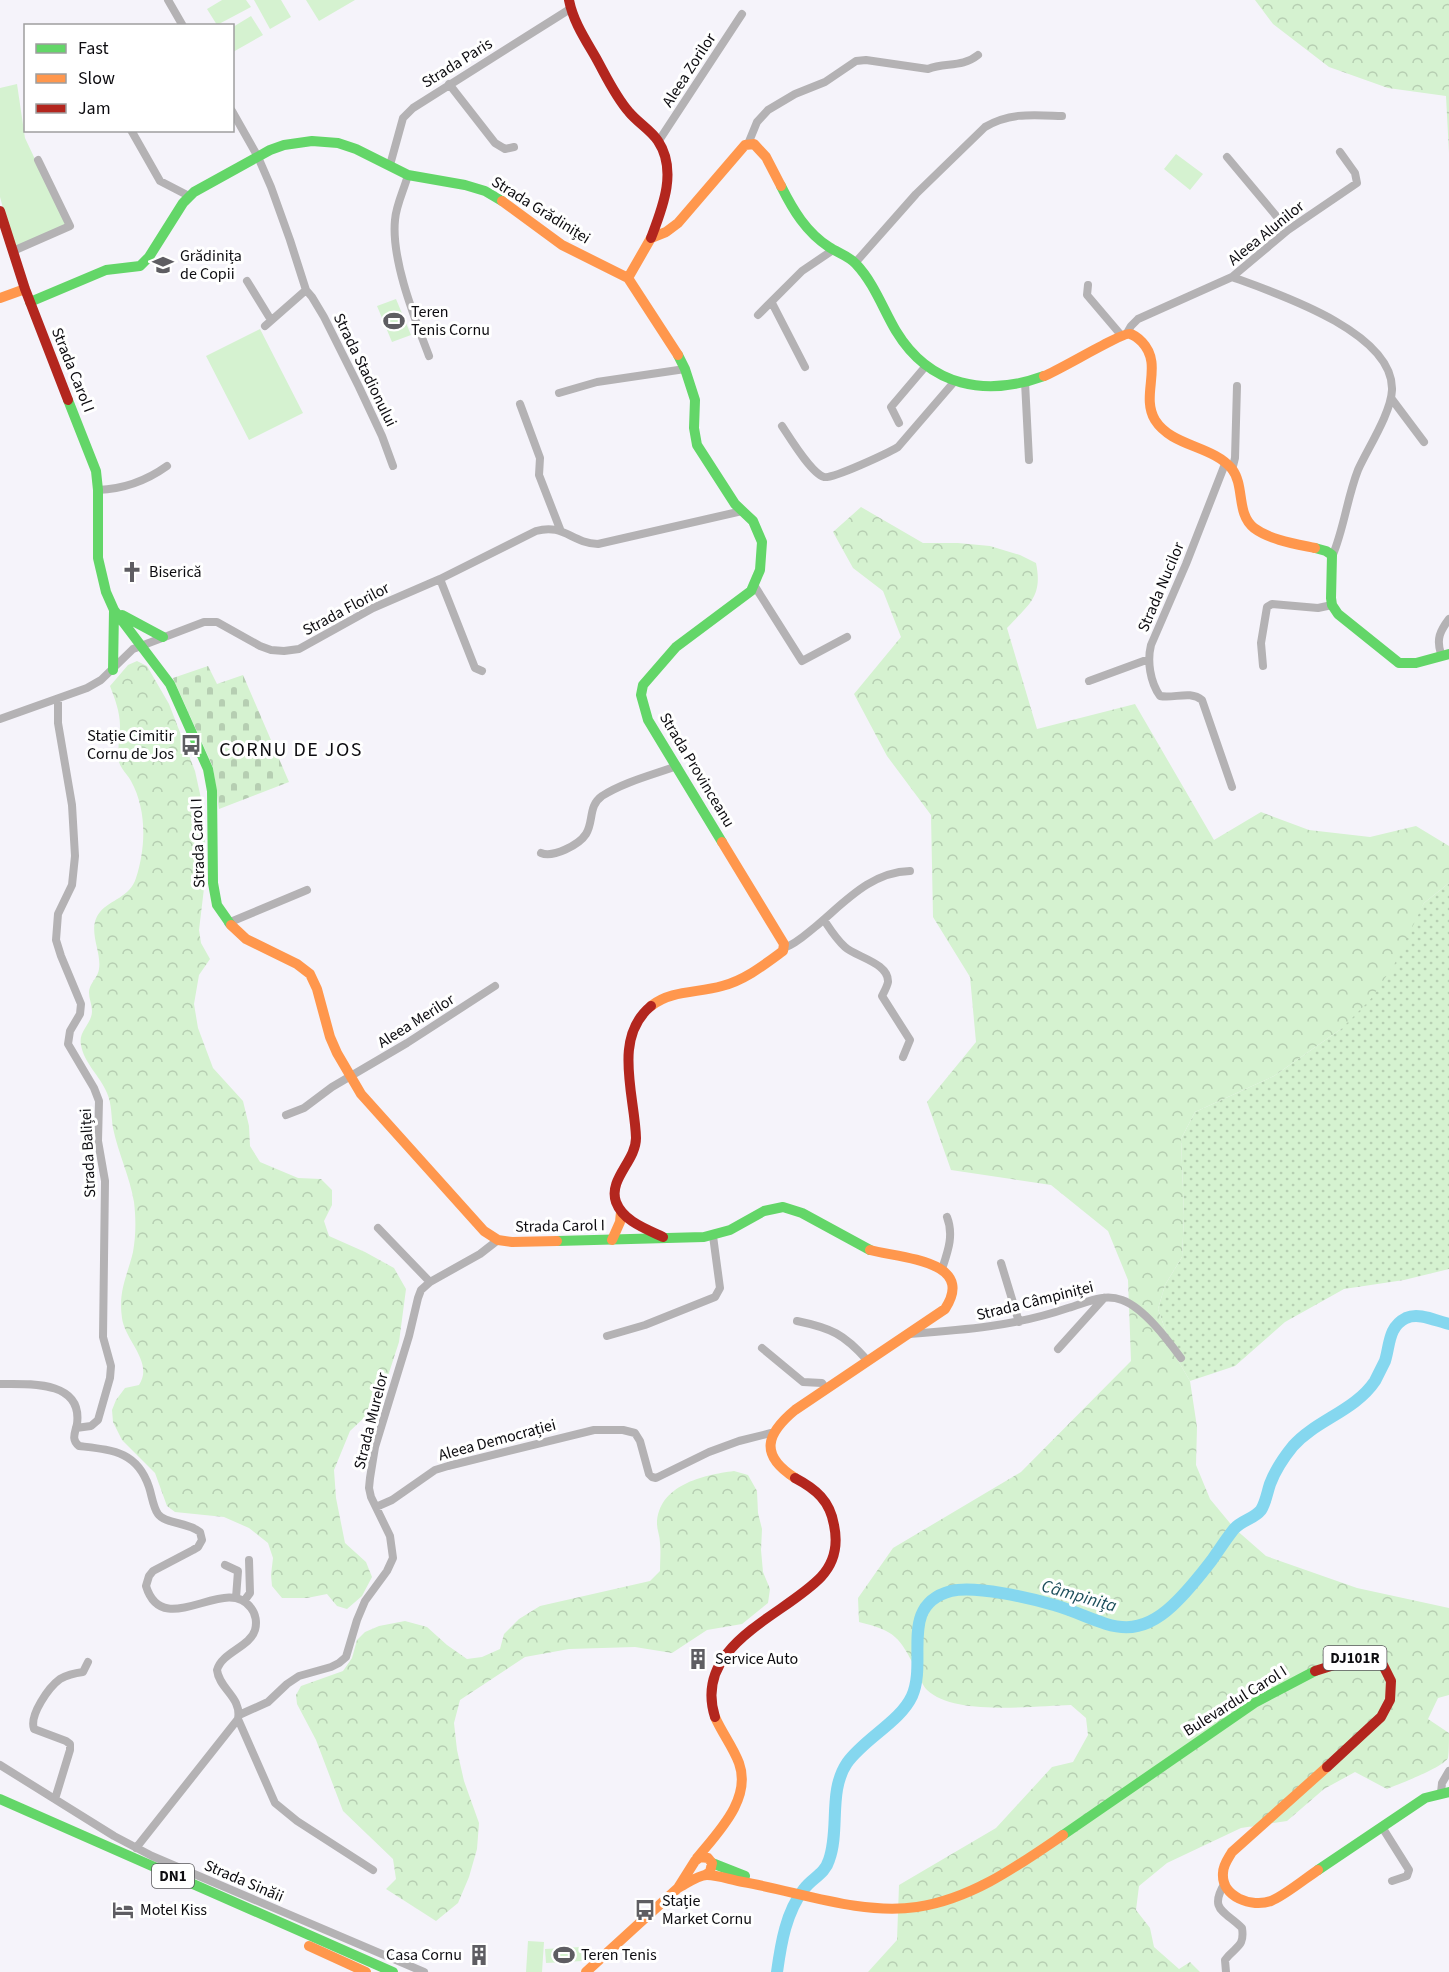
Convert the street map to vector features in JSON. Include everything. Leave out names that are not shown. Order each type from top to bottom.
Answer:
[{"type":"main road","points":[[570,4],[580,31],[627,111],[658,142],[664,157],[663,210],[651,238],[628,278],[673,346],[685,369],[695,400],[694,428],[697,445],[735,504],[753,521],[762,542],[760,570],[754,585]]},
{"type":"main road","name":"Strada Grădiniței","points":[[30,302],[106,270],[137,267],[144,263],[189,196],[258,157],[284,146],[312,141],[338,143],[356,149],[408,175],[465,185],[485,191],[562,244],[628,278]]},
{"type":"main road","points":[[651,238],[666,232],[678,223],[740,150],[748,144],[756,146],[763,152],[800,220],[814,236],[855,263],[907,347],[925,367],[954,382],[988,386],[1025,382],[1074,361],[1124,334],[1132,334],[1147,346],[1152,357],[1151,406],[1155,419],[1167,431],[1228,467],[1237,479],[1248,520],[1255,529],[1329,553],[1332,557],[1332,605],[1338,614],[1399,663],[1411,665],[1445,654]]},
{"type":"main road","name":"Strada Carol I","points":[[0,211],[25,289],[96,471],[99,567],[106,592],[114,610],[174,691],[208,770],[212,791],[214,894],[217,905],[228,923],[246,939],[297,964],[310,974],[317,989],[330,1037],[350,1077],[380,1116],[484,1231],[498,1240],[512,1242],[713,1236],[763,1211],[786,1207],[799,1211],[869,1250],[942,1269]]},
{"type":"main road","points":[[0,298],[25,289]]},
{"type":"main road","name":"Strada Provinceanu","points":[[754,585],[743,598],[676,647],[644,685],[641,695],[644,712],[781,937],[784,948]]},
{"type":"main road","points":[[114,610],[162,637]]},
{"type":"main road","points":[[113,670],[114,610]]},
{"type":"main road","points":[[666,1239],[635,1223],[621,1212],[615,1201],[614,1190],[635,1147],[629,1056],[633,1031],[640,1016],[647,1008],[667,997],[731,984],[779,954],[784,948]]},
{"type":"main road","points":[[612,1240],[620,1222],[621,1212]]},
{"type":"main road","points":[[678,1888],[740,1796],[743,1779],[738,1761],[720,1730],[713,1711],[713,1686],[719,1667],[728,1651],[748,1632],[821,1577],[830,1566],[836,1552],[836,1533],[830,1508],[820,1494],[780,1466],[770,1450],[771,1433],[782,1420],[945,1309],[950,1301],[953,1284],[951,1277],[942,1269]]},
{"type":"main road","name":"Bulevardul Carol I","points":[[768,1886],[837,1902],[876,1908],[903,1908],[935,1904],[966,1893],[1007,1873],[1275,1691],[1323,1668],[1349,1659],[1367,1658],[1382,1665],[1390,1677],[1392,1690],[1390,1703],[1381,1718],[1232,1852],[1224,1864],[1225,1883]]},
{"type":"main road","points":[[1225,1883],[1239,1901],[1254,1904],[1272,1901],[1425,1798],[1445,1793]]},
{"type":"main road","name":"DN1","points":[[0,1799],[393,1972]]},
{"type":"main road","name":"DN1","points":[[0,1809],[366,1972]]},
{"type":"main road","points":[[585,1972],[678,1888],[711,1869],[713,1838]]},
{"type":"main road","name":"DJ101R","points":[[695,1861],[703,1856],[711,1862],[768,1886]]},
{"type":"main road","points":[[695,1861],[695,1871],[704,1875]]},
{"type":"main road","name":"DJ101R","points":[[704,1875],[768,1886]]},
{"type":"street","points":[[168,0],[182,24]]},
{"type":"street","name":"Strada Paris","points":[[390,165],[400,128],[407,114],[570,4]]},
{"type":"street","name":"Aleea Zorilor","points":[[658,142],[742,14]]},
{"type":"street","points":[[748,144],[757,122],[768,110],[806,89],[825,82],[856,62],[867,60],[928,69],[962,64],[978,55]]},
{"type":"street","points":[[449,84],[495,143],[505,149],[514,147]]},
{"type":"street","name":"Strada Stadionului","points":[[234,115],[258,157],[290,240],[306,291],[324,317],[359,387],[393,466]]},
{"type":"street","points":[[855,263],[916,194],[985,127],[999,119],[1016,116],[1062,116]]},
{"type":"street","points":[[132,132],[160,182],[189,196]]},
{"type":"street","name":"Aleea Alunilor","points":[[1124,334],[1138,319],[1232,277],[1288,230],[1357,183],[1355,173],[1340,152]]},
{"type":"street","points":[[1227,157],[1288,230]]},
{"type":"street","points":[[13,251],[70,226],[38,160]]},
{"type":"street","points":[[408,175],[394,220],[395,239],[397,256],[429,356]]},
{"type":"street","points":[[758,315],[802,271],[833,250]]},
{"type":"street","points":[[1232,277],[1310,308],[1365,340],[1380,357],[1392,382],[1391,398],[1353,484],[1332,557]]},
{"type":"street","points":[[247,281],[268,323],[306,291]]},
{"type":"street","points":[[1088,285],[1087,295],[1124,334]]},
{"type":"street","points":[[772,303],[805,367]]},
{"type":"street","points":[[899,423],[891,407],[925,367]]},
{"type":"street","points":[[559,393],[597,381],[685,369]]},
{"type":"street","points":[[782,426],[813,468],[819,474],[830,477],[887,454],[898,447],[954,382]]},
{"type":"street","points":[[1025,382],[1029,460]]},
{"type":"street","name":"Strada Nucilor","points":[[1232,787],[1202,700],[1190,695],[1160,696],[1152,679],[1149,659],[1151,645],[1228,467],[1235,458],[1237,386]]},
{"type":"street","points":[[1391,398],[1424,442]]},
{"type":"street","points":[[520,404],[540,458],[539,474],[560,530],[571,538],[598,544],[742,511]]},
{"type":"street","points":[[98,490],[121,488],[138,483],[167,466]]},
{"type":"street","name":"Strada Florilor","points":[[0,719],[87,688],[113,670],[133,649],[211,621],[222,624],[260,646],[272,650],[298,649],[373,608],[440,579],[536,531],[560,530]]},
{"type":"street","points":[[440,579],[475,668],[482,671]]},
{"type":"street","points":[[754,585],[802,661],[847,637]]},
{"type":"street","points":[[1263,666],[1261,644],[1267,607],[1272,604],[1318,608],[1332,605]]},
{"type":"street","points":[[1445,654],[1438,646],[1439,634],[1449,619]]},
{"type":"street","points":[[1089,681],[1149,659]]},
{"type":"street","name":"Strada Baliței","points":[[58,699],[60,734],[72,805],[75,856],[72,885],[58,914],[56,940],[81,1004],[80,1014],[70,1030],[68,1044],[94,1088],[99,1101],[98,1141],[105,1181],[103,1337],[111,1366],[110,1378],[98,1420],[91,1426],[76,1428]]},
{"type":"street","points":[[541,853],[548,855],[558,852],[584,837],[588,831],[594,803],[602,797],[616,789],[677,766]]},
{"type":"street","points":[[784,948],[797,942],[873,880],[889,874],[910,871]]},
{"type":"street","points":[[228,923],[307,890]]},
{"type":"street","points":[[824,920],[844,946],[876,963],[887,978],[888,983],[882,996],[910,1040],[903,1057]]},
{"type":"street","name":"Aleea Merilor","points":[[286,1115],[304,1108],[322,1093],[407,1043],[495,986]]},
{"type":"street","points":[[942,1269],[947,1255],[951,1228],[947,1218]]},
{"type":"street","points":[[378,1228],[430,1282],[480,1254],[498,1240]]},
{"type":"street","points":[[607,1336],[645,1325],[715,1297],[720,1288],[713,1236]]},
{"type":"street","points":[[1001,1263],[1019,1322]]},
{"type":"street","name":"Strada Murelor","points":[[239,1717],[268,1702],[299,1676],[331,1667],[346,1657],[365,1601],[387,1571],[393,1558],[390,1536],[369,1488],[375,1447],[409,1336],[418,1298],[421,1290],[430,1282]]},
{"type":"street","points":[[1058,1349],[1104,1298]]},
{"type":"street","name":"Strada Câmpiniței","points":[[907,1334],[972,1330],[1019,1322],[1060,1311],[1092,1299],[1120,1299],[1131,1305],[1157,1329],[1182,1358]]},
{"type":"street","points":[[797,1322],[816,1325],[839,1335],[848,1340],[867,1360]]},
{"type":"street","points":[[762,1348],[803,1382],[820,1383],[826,1389]]},
{"type":"street","points":[[0,1384],[34,1384],[57,1388],[70,1400],[76,1410],[74,1440],[79,1446],[109,1449],[128,1457],[146,1478],[158,1514],[193,1527],[201,1536],[201,1543],[198,1547],[153,1571],[149,1576],[146,1586],[151,1599],[160,1607],[172,1609],[240,1599],[250,1593],[249,1560]]},
{"type":"street","name":"Aleea Democrației","points":[[376,1507],[392,1500],[435,1470],[594,1430],[623,1430],[635,1433],[640,1441],[652,1478],[739,1441],[771,1433]]},
{"type":"street","points":[[225,1565],[238,1571],[240,1599],[253,1610],[256,1623],[255,1631],[250,1639],[222,1661],[217,1670],[220,1681],[235,1700],[239,1717],[275,1803],[297,1821],[373,1870]]},
{"type":"street","points":[[55,1799],[70,1744],[34,1729],[33,1722],[39,1706],[51,1688],[69,1675],[83,1672],[88,1662]]},
{"type":"street","points":[[136,1848],[239,1717]]},
{"type":"street","name":"Strada Sinăii","points":[[0,1765],[136,1848],[424,1972]]},
{"type":"street","points":[[1445,1793],[1443,1783],[1449,1771]]},
{"type":"street","points":[[1382,1827],[1409,1870],[1407,1876],[1392,1881]]},
{"type":"street","points":[[1225,1883],[1216,1900],[1218,1906],[1242,1928],[1243,1934],[1242,1944],[1225,1960],[1226,1972]]},
{"type":"green space","points":[[222,0],[246,0],[251,7],[219,24],[216,24],[207,9]]},
{"type":"green space","points":[[254,0],[281,0],[291,17],[270,29]]},
{"type":"green space","points":[[306,0],[355,0],[319,21]]},
{"type":"green space","points":[[1255,0],[1449,0],[1449,153],[1446,96],[1388,88],[1329,67],[1273,24]]},
{"type":"green space","points":[[251,16],[263,35],[234,51],[234,26]]},
{"type":"green space","points":[[17,84],[25,138],[66,225],[14,249],[0,197],[0,88]]},
{"type":"green space","points":[[1176,154],[1203,174],[1190,190],[1164,169]]},
{"type":"green space","name":"Teren Tenis Cornu","points":[[396,299],[411,335],[392,342],[377,306]]},
{"type":"green space","points":[[260,329],[303,413],[249,440],[206,356]]},
{"type":"green space","points":[[861,507],[923,543],[990,546],[1020,555],[1036,563],[1038,584],[1036,592],[1028,606],[1007,628],[1037,729],[1135,704],[1214,840],[1261,812],[1309,830],[1370,837],[1416,826],[1449,846],[1449,883],[1424,903],[1394,965],[1370,1000],[1341,1029],[1274,1076],[1195,1112],[1181,1139],[1184,1216],[1182,1257],[1165,1285],[1158,1309],[1173,1352],[1190,1381],[1197,1427],[1196,1465],[1210,1499],[1234,1528],[1266,1556],[1357,1588],[1449,1608],[1449,1695],[1438,1698],[1428,1719],[1449,1733],[1448,1758],[1444,1762],[1387,1789],[1355,1772],[1324,1789],[1287,1821],[1241,1828],[1167,1863],[1139,1886],[1136,1910],[1150,1928],[1154,1947],[1179,1969],[1190,1962],[1200,1972],[868,1972],[897,1940],[899,1885],[996,1828],[1052,1767],[1073,1762],[1088,1735],[1086,1718],[1071,1705],[995,1708],[956,1703],[939,1698],[925,1688],[905,1649],[895,1637],[889,1632],[859,1622],[858,1598],[893,1548],[1021,1472],[1131,1361],[1128,1280],[1108,1231],[1051,1185],[951,1170],[927,1102],[976,1042],[970,977],[933,917],[931,815],[887,756],[854,694],[901,637],[883,591],[853,568],[833,532]]},
{"type":"green space","points":[[137,661],[147,666],[169,704],[195,771],[202,803],[205,880],[199,930],[201,943],[210,959],[199,975],[194,1004],[198,1028],[213,1068],[243,1101],[249,1126],[250,1146],[260,1162],[298,1178],[321,1179],[332,1190],[332,1205],[324,1221],[329,1236],[394,1268],[406,1289],[399,1342],[385,1385],[367,1415],[350,1431],[334,1470],[336,1498],[345,1543],[366,1562],[372,1577],[362,1596],[347,1609],[337,1606],[327,1594],[307,1598],[282,1598],[272,1586],[273,1558],[268,1543],[249,1528],[224,1517],[175,1512],[167,1506],[155,1473],[122,1440],[113,1422],[112,1410],[116,1400],[125,1388],[139,1385],[143,1376],[141,1360],[124,1327],[121,1308],[122,1292],[134,1246],[135,1208],[130,1183],[115,1137],[109,1097],[85,1058],[81,1036],[90,1020],[92,1008],[89,992],[99,969],[94,933],[96,919],[104,908],[129,890],[136,878],[142,854],[143,829],[140,804],[131,781],[119,762],[120,721],[110,686],[128,665]]},
{"type":"green space","points":[[208,666],[217,684],[243,675],[289,782],[219,809],[213,767],[173,678]]},
{"type":"green space","points":[[1449,883],[1449,1269],[1404,1280],[1344,1289],[1285,1322],[1235,1366],[1190,1381],[1173,1352],[1158,1309],[1165,1285],[1182,1257],[1184,1216],[1181,1139],[1195,1112],[1274,1076],[1341,1029],[1424,903]]},
{"type":"green space","points":[[734,1471],[748,1475],[757,1491],[758,1513],[762,1529],[763,1572],[770,1589],[768,1603],[742,1624],[707,1630],[672,1653],[635,1647],[569,1649],[525,1657],[460,1700],[454,1723],[457,1750],[464,1781],[479,1823],[477,1849],[469,1877],[458,1903],[436,1921],[386,1889],[396,1879],[393,1859],[343,1811],[316,1740],[297,1704],[296,1695],[301,1686],[343,1671],[352,1658],[357,1640],[365,1632],[379,1626],[405,1621],[427,1627],[467,1659],[482,1657],[500,1649],[504,1634],[519,1619],[540,1606],[650,1581],[660,1571],[660,1538],[657,1524],[659,1511],[665,1500],[684,1484],[709,1475]]},
{"type":"green space","points":[[528,1941],[544,1942],[542,1972],[526,1972]]},
{"type":"green space","name":"Teren Tenis","points":[[581,1947],[582,1961],[546,1963],[545,1949]]},
{"type":"waterway","name":"Câmpinița","points":[[777,1972],[783,1939],[793,1908],[804,1889],[825,1869],[829,1860],[841,1774],[854,1754],[891,1722],[912,1696],[916,1682],[920,1621],[925,1608],[935,1598],[951,1591],[961,1590],[1002,1593],[1044,1602],[1114,1626],[1141,1625],[1156,1618],[1172,1606],[1192,1585],[1234,1529],[1261,1510],[1274,1474],[1293,1446],[1302,1437],[1367,1391],[1385,1361],[1396,1326],[1411,1316],[1449,1324]]},
{"type":"traffic: fast","points":[[30,302],[106,270],[140,266],[149,257],[183,203],[194,192],[270,150],[284,145],[312,141],[338,143],[356,149],[408,175],[465,185],[485,191],[502,201]]},
{"type":"traffic: fast","points":[[781,186],[795,212],[813,235],[850,259],[862,271],[896,331],[925,365],[942,375],[981,386],[1001,386],[1044,376]]},
{"type":"traffic: fast","points":[[678,355],[695,400],[694,428],[697,445],[735,504],[753,521],[762,542],[760,570],[751,591],[676,647],[643,685],[641,695],[648,720],[722,842]]},
{"type":"traffic: fast","points":[[68,400],[96,471],[98,558],[106,592],[114,610],[170,684],[208,769],[212,791],[213,883],[217,905],[231,925]]},
{"type":"traffic: fast","points":[[1315,548],[1332,555],[1331,598],[1332,605],[1338,614],[1399,663],[1416,663],[1449,654]]},
{"type":"traffic: fast","points":[[113,670],[114,610]]},
{"type":"traffic: fast","points":[[122,615],[163,637]]},
{"type":"traffic: fast","points":[[557,1241],[704,1237],[730,1230],[764,1211],[783,1207],[802,1213],[870,1250]]},
{"type":"traffic: fast","points":[[1063,1835],[1256,1702],[1315,1671]]},
{"type":"traffic: fast","points":[[1318,1870],[1425,1798],[1449,1792]]},
{"type":"traffic: fast","points":[[0,1799],[393,1972]]},
{"type":"traffic: fast","points":[[712,1863],[745,1876]]},
{"type":"traffic: slow","points":[[628,278],[651,238],[666,232],[678,223],[745,145],[754,144],[766,157],[781,186]]},
{"type":"traffic: slow","points":[[502,201],[562,245],[628,278],[678,355]]},
{"type":"traffic: slow","points":[[0,298],[25,289]]},
{"type":"traffic: slow","points":[[1044,376],[1115,339],[1130,334],[1135,336],[1142,342],[1151,360],[1151,410],[1162,429],[1171,436],[1214,455],[1232,469],[1238,483],[1245,515],[1254,528],[1275,539],[1315,548]]},
{"type":"traffic: slow","points":[[651,1006],[676,994],[713,988],[739,980],[783,951],[784,944],[722,842]]},
{"type":"traffic: slow","points":[[231,925],[246,939],[297,964],[310,974],[317,989],[330,1037],[361,1094],[484,1231],[498,1240],[512,1242],[557,1241]]},
{"type":"traffic: slow","points":[[612,1240],[620,1222],[621,1212]]},
{"type":"traffic: slow","points":[[795,1478],[783,1469],[772,1453],[773,1436],[785,1419],[945,1309],[952,1293],[951,1280],[943,1271],[930,1264],[870,1250]]},
{"type":"traffic: slow","points":[[697,1858],[731,1814],[741,1789],[742,1776],[739,1763],[715,1717]]},
{"type":"traffic: slow","points":[[1318,1870],[1282,1895],[1263,1903],[1247,1902],[1232,1894],[1227,1888],[1223,1873],[1232,1852],[1327,1767]]},
{"type":"traffic: slow","points":[[678,1888],[700,1876],[711,1875],[851,1905],[895,1909],[917,1907],[957,1897],[976,1889],[1012,1869],[1063,1835]]},
{"type":"traffic: slow","points":[[586,1972],[678,1888],[700,1857],[708,1858],[712,1863],[710,1872],[705,1875]]},
{"type":"traffic: slow","points":[[309,1946],[366,1972]]},
{"type":"traffic: jam","points":[[569,0],[580,30],[615,93],[633,116],[655,137],[664,153],[667,165],[666,190],[651,238]]},
{"type":"traffic: jam","points":[[0,211],[25,289],[68,400]]},
{"type":"traffic: jam","points":[[651,1006],[639,1019],[632,1034],[628,1068],[636,1138],[635,1146],[619,1178],[615,1194],[619,1209],[629,1219],[663,1237]]},
{"type":"traffic: jam","points":[[715,1717],[711,1692],[717,1670],[729,1651],[765,1619],[805,1591],[821,1577],[830,1565],[836,1539],[829,1509],[816,1491],[795,1478]]},
{"type":"traffic: jam","points":[[1315,1671],[1350,1660],[1369,1659],[1383,1665],[1391,1681],[1390,1700],[1381,1717],[1327,1767]]},
{"type":"place","name":"Grădinița de Copii","points":[[163,265]]},
{"type":"place","name":"Teren Tenis Cornu","points":[[394,321]]},
{"type":"place","name":"Biserică","points":[[132,572]]},
{"type":"place","name":"Stație Cimitir Cornu de Jos","points":[[191,745]]},
{"type":"place","name":"Service Auto","points":[[698,1659]]},
{"type":"place","name":"Motel Kiss","points":[[123,1910]]},
{"type":"place","name":"Stație Market Cornu","points":[[645,1910]]},
{"type":"place","name":"Casa Cornu","points":[[479,1955]]},
{"type":"place","name":"Teren Tenis","points":[[564,1955]]},
{"type":"district","name":"CORNU DE JOS","points":[[291,750]]}]
